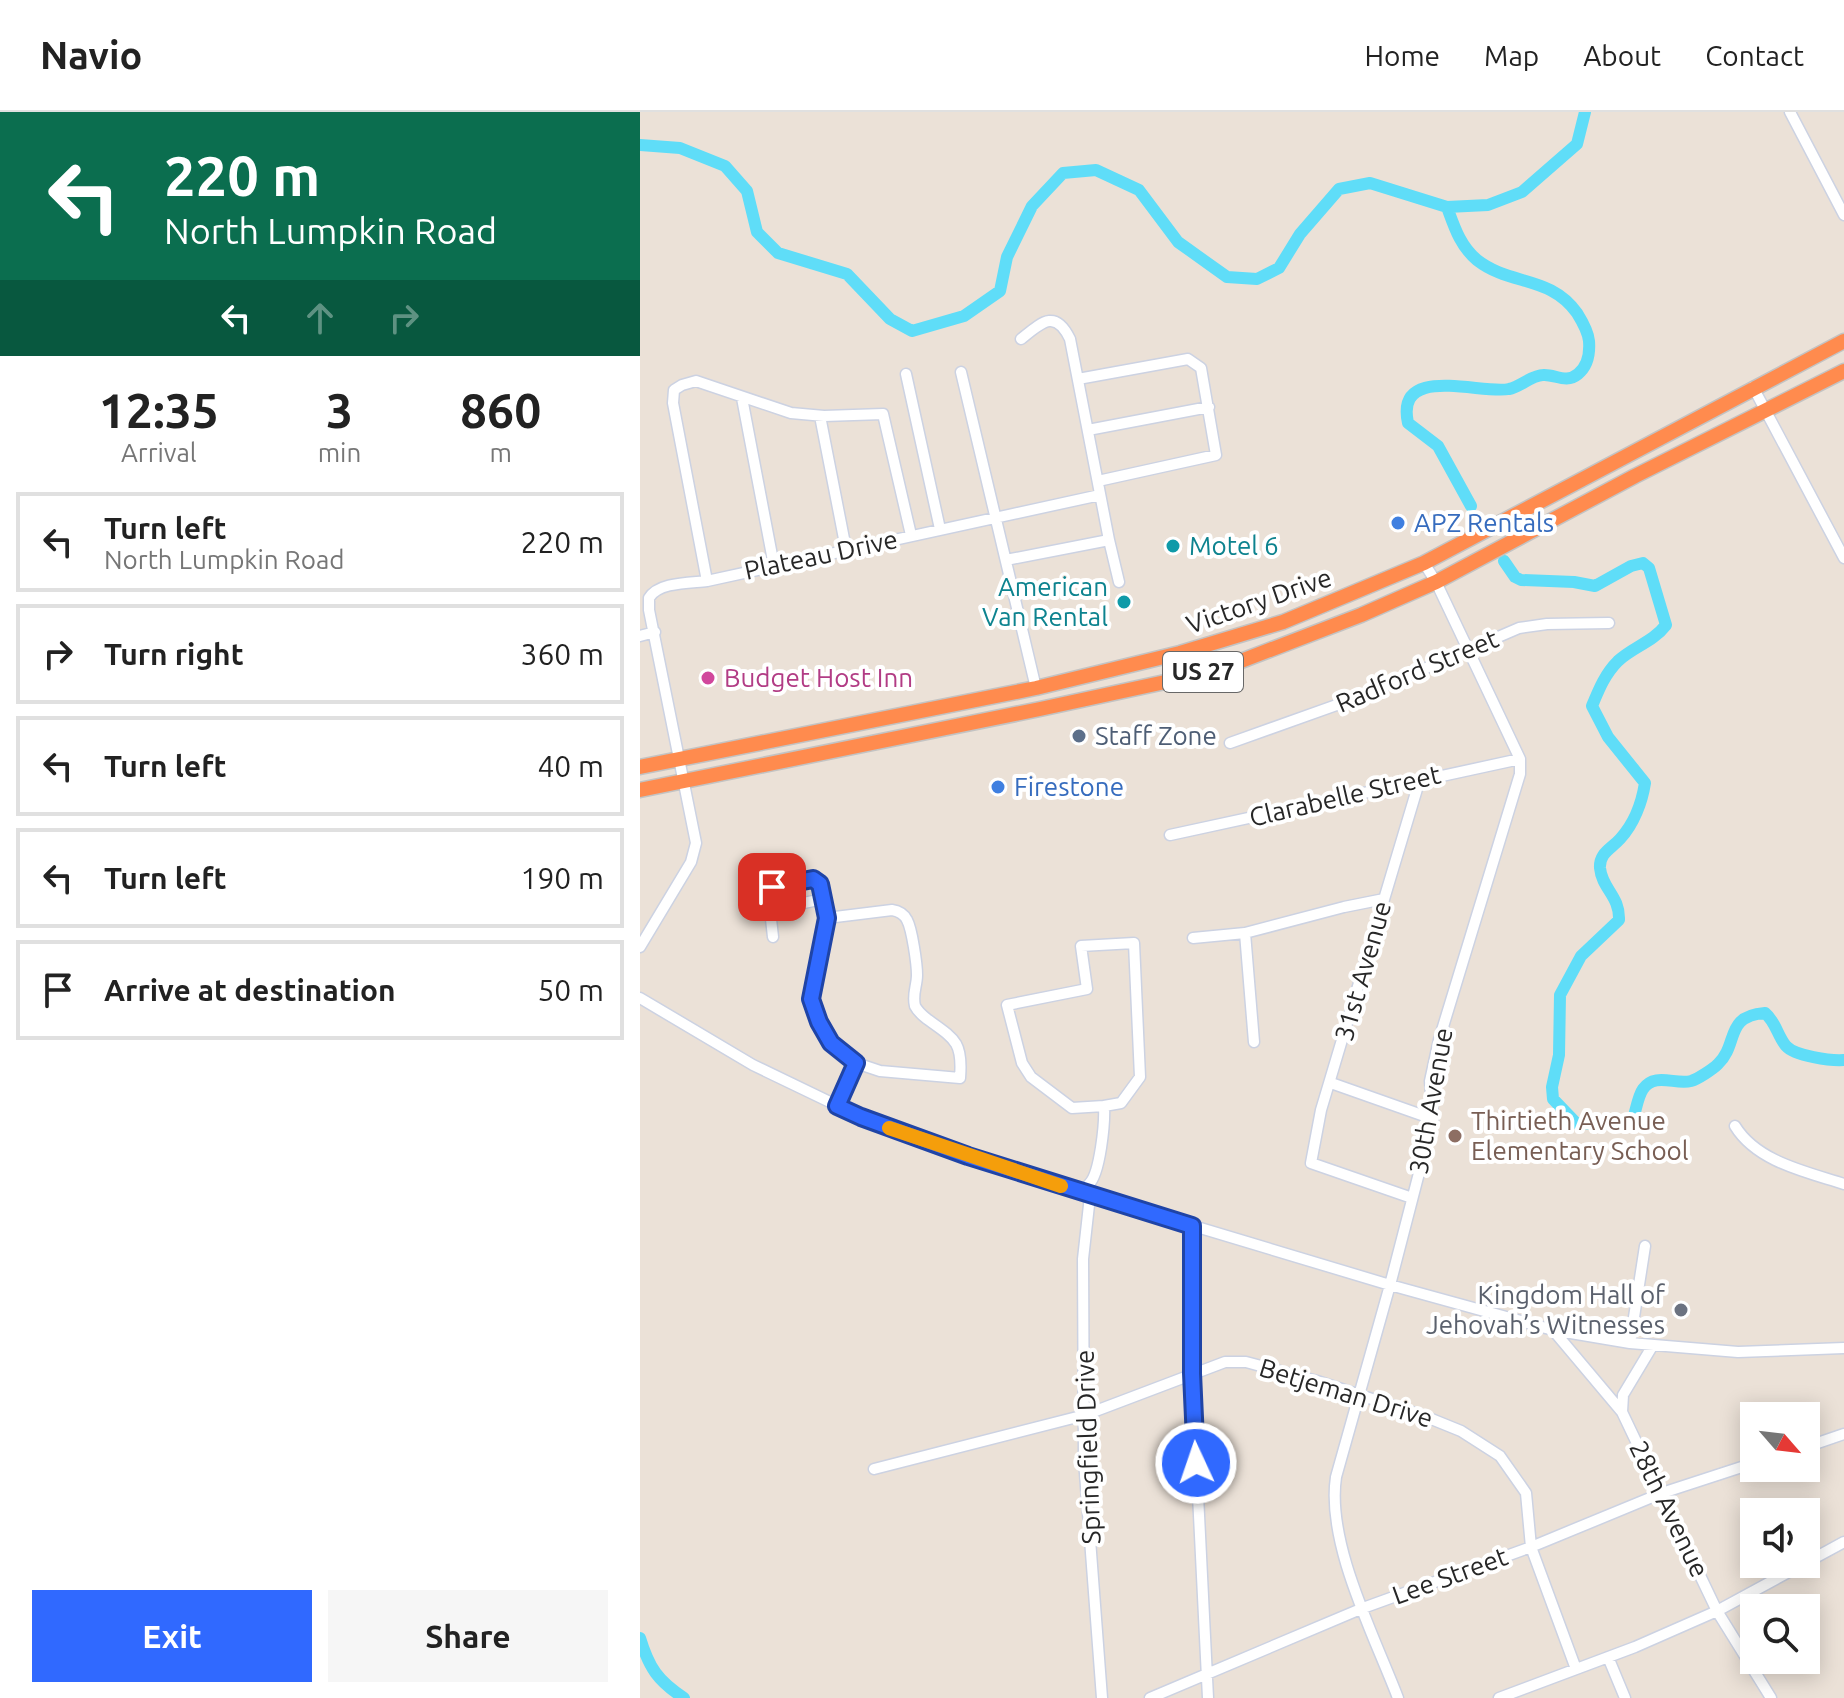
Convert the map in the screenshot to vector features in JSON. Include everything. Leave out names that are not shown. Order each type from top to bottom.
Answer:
[{"type":"highway","name":"Victory Drive","points":[[640,767],[1036,688],[1180,653],[1283,622],[1424,563],[1844,341]]},
{"type":"highway","name":"Victory Drive","points":[[640,790],[1040,709],[1179,679],[1241,661],[1361,615],[1436,582],[1765,409],[1844,371]]},
{"type":"highway","points":[[1036,688],[1040,709]]},
{"type":"street","points":[[1790,112],[1844,215]]},
{"type":"street","points":[[1021,339],[1044,321],[1054,321],[1064,326],[1070,339],[1119,582]]},
{"type":"street","points":[[1078,379],[1188,359],[1201,368],[1209,407],[1216,455],[1098,481]]},
{"type":"street","points":[[961,372],[1036,688]]},
{"type":"street","points":[[906,374],[940,529]]},
{"type":"street","points":[[707,581],[673,403],[674,390],[696,381],[791,413],[820,416],[883,414],[911,535]]},
{"type":"street","points":[[1753,387],[1844,558]]},
{"type":"street","points":[[742,398],[774,566]]},
{"type":"street","points":[[1088,430],[1209,407]]},
{"type":"street","points":[[820,416],[846,549]]},
{"type":"street","name":"Plateau Drive","points":[[644,597],[663,588],[1100,495]]},
{"type":"street","points":[[1006,560],[1109,540]]},
{"type":"street","points":[[1424,563],[1436,582],[1520,759]]},
{"type":"street","points":[[640,947],[691,862],[696,843],[655,632],[644,597]]},
{"type":"street","name":"Radford Street","points":[[1230,743],[1359,697],[1519,628],[1547,624],[1609,623]]},
{"type":"street","points":[[640,636],[655,632]]},
{"type":"street","name":"Clarabelle Street","points":[[1170,835],[1520,759]]},
{"type":"street","name":"30th Avenue","points":[[1398,1698],[1339,1543],[1333,1499],[1336,1477],[1433,1119],[1430,1081],[1439,1040],[1520,774],[1520,759]]},
{"type":"street","name":"31st Avenue","points":[[1412,1198],[1311,1163],[1315,1132],[1420,779]]},
{"type":"street","points":[[773,937],[767,893],[772,887],[813,879],[820,884],[827,918],[811,999],[831,1043],[856,1063],[880,1071],[960,1078],[962,1056],[955,1039],[919,1013],[915,1004],[917,974],[905,916],[892,910],[827,918]]},
{"type":"street","points":[[770,910],[823,899]]},
{"type":"street","points":[[1193,938],[1245,933],[1384,899]]},
{"type":"street","points":[[1245,933],[1254,1042]]},
{"type":"street","points":[[1134,943],[1140,1077],[1121,1103],[1104,1106],[1072,1108],[1031,1077],[1022,1063],[1007,1005],[1087,989],[1081,946],[1134,943]]},
{"type":"street","points":[[640,998],[753,1065],[861,1117],[955,1152],[1390,1285],[1553,1330],[1630,1343],[1738,1352],[1802,1352],[1844,1348]]},
{"type":"street","points":[[837,1106],[856,1063]]},
{"type":"street","points":[[1331,1083],[1433,1119]]},
{"type":"street","name":"Springfield Drive","points":[[1102,1698],[1084,1460],[1083,1259],[1089,1191],[1095,1179],[1103,1139],[1104,1106]]},
{"type":"street","points":[[1735,1126],[1750,1146],[1770,1157],[1844,1184]]},
{"type":"street","points":[[1192,1226],[1192,1373],[1208,1698]]},
{"type":"street","points":[[1630,1343],[1645,1246]]},
{"type":"street","name":"28th Avenue","points":[[1553,1330],[1622,1412],[1717,1611],[1771,1698]]},
{"type":"street","points":[[1622,1412],[1623,1395],[1653,1345]]},
{"type":"street","name":"Betjeman Drive","points":[[874,1469],[1085,1415],[1225,1362],[1246,1362],[1360,1396],[1461,1431],[1500,1456],[1526,1493],[1531,1547],[1576,1669]]},
{"type":"street","points":[[1820,1442],[1844,1434]]},
{"type":"street","name":"Lee Street","points":[[1150,1698],[1363,1608],[1531,1547],[1662,1493],[1740,1468]]},
{"type":"street","points":[[1499,1698],[1717,1611],[1844,1542]]},
{"type":"street","points":[[1608,1657],[1625,1698]]},
{"type":"waterway","points":[[640,145],[680,148],[725,166],[747,191],[757,232],[778,253],[847,274],[890,319],[912,331],[964,316],[1000,291],[1007,257],[1032,206],[1063,173],[1096,170],[1139,190],[1178,242],[1227,277],[1257,279],[1279,268],[1300,234],[1339,189],[1370,183],[1447,207],[1488,205],[1522,192],[1577,144],[1585,112]]},
{"type":"waterway","points":[[1447,207],[1458,235],[1477,260],[1503,274],[1555,292],[1577,313],[1589,341],[1586,363],[1574,377],[1543,375],[1509,389],[1444,386],[1427,387],[1414,393],[1408,405],[1408,423],[1438,446],[1471,506]]},
{"type":"waterway","points":[[1504,561],[1515,577],[1521,580],[1595,586],[1631,566],[1643,563],[1649,568],[1666,625],[1613,666],[1592,706],[1608,737],[1645,783],[1633,820],[1600,863],[1601,875],[1617,905],[1619,920],[1581,956],[1560,995],[1559,1055],[1552,1087],[1553,1099],[1576,1123],[1608,1124],[1633,1119],[1640,1095],[1648,1084],[1659,1080],[1685,1082],[1701,1076],[1724,1056],[1743,1019],[1765,1013],[1791,1050],[1814,1057],[1844,1060]]},
{"type":"waterway","points":[[640,1638],[656,1673],[684,1698]]},
{"type":"slow traffic","points":[[889,1128],[1061,1186]]},
{"type":"place","name":"APZ Rentals","points":[[1398,523]]},
{"type":"place","name":"Motel 6","points":[[1173,546]]},
{"type":"place","name":"American Van Rental","points":[[1124,602]]},
{"type":"place","name":"Budget Host Inn","points":[[708,678]]},
{"type":"place","name":"Staff Zone","points":[[1079,736]]},
{"type":"place","name":"Firestone","points":[[998,787]]},
{"type":"place","name":"Thirtieth Avenue Elementary School","points":[[1455,1136]]},
{"type":"place","name":"Kingdom Hall of Jehovah’s Witnesses","points":[[1681,1310]]},
{"type":"route","points":[[772,887],[813,879],[820,884],[827,918],[811,999],[831,1043],[856,1063],[837,1106],[968,1156],[1192,1226],[1192,1373],[1196,1463]]}]
